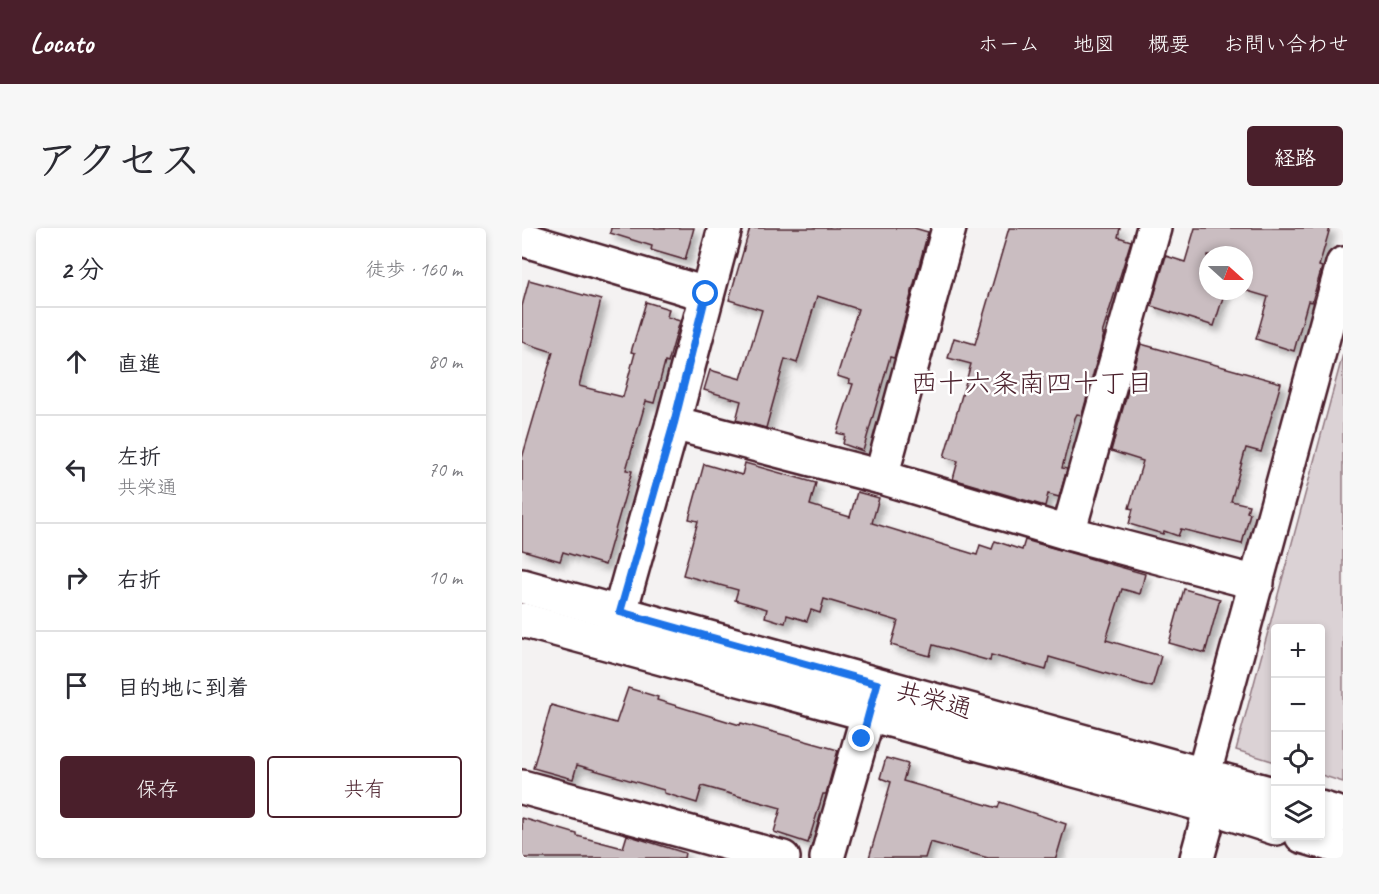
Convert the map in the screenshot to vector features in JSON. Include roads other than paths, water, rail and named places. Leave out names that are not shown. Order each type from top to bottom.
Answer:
[{"type":"street","points":[[611,644],[674,423],[725,228]]},
{"type":"street","points":[[881,477],[949,228]]},
{"type":"street","points":[[1068,533],[1154,228]]},
{"type":"street","points":[[522,239],[706,294]]},
{"type":"street","points":[[1197,858],[1257,583],[1343,264]]},
{"type":"street","points":[[674,423],[881,477],[1068,533],[1257,583]]},
{"type":"street","name":"共栄通","points":[[524,593],[620,612],[873,699]]},
{"type":"street","name":"共栄通","points":[[522,620],[611,644],[873,699],[1211,786],[1271,794]]},
{"type":"street","points":[[827,858],[873,699]]},
{"type":"street","name":"共栄通","points":[[1211,786],[1271,825]]},
{"type":"street","points":[[522,787],[783,858]]},
{"type":"street","points":[[1325,810],[1343,815]]},
{"type":"street","points":[[1316,840],[1343,848]]},
{"type":"district","name":"西十六条南四十丁目","points":[[1032,383]]}]
